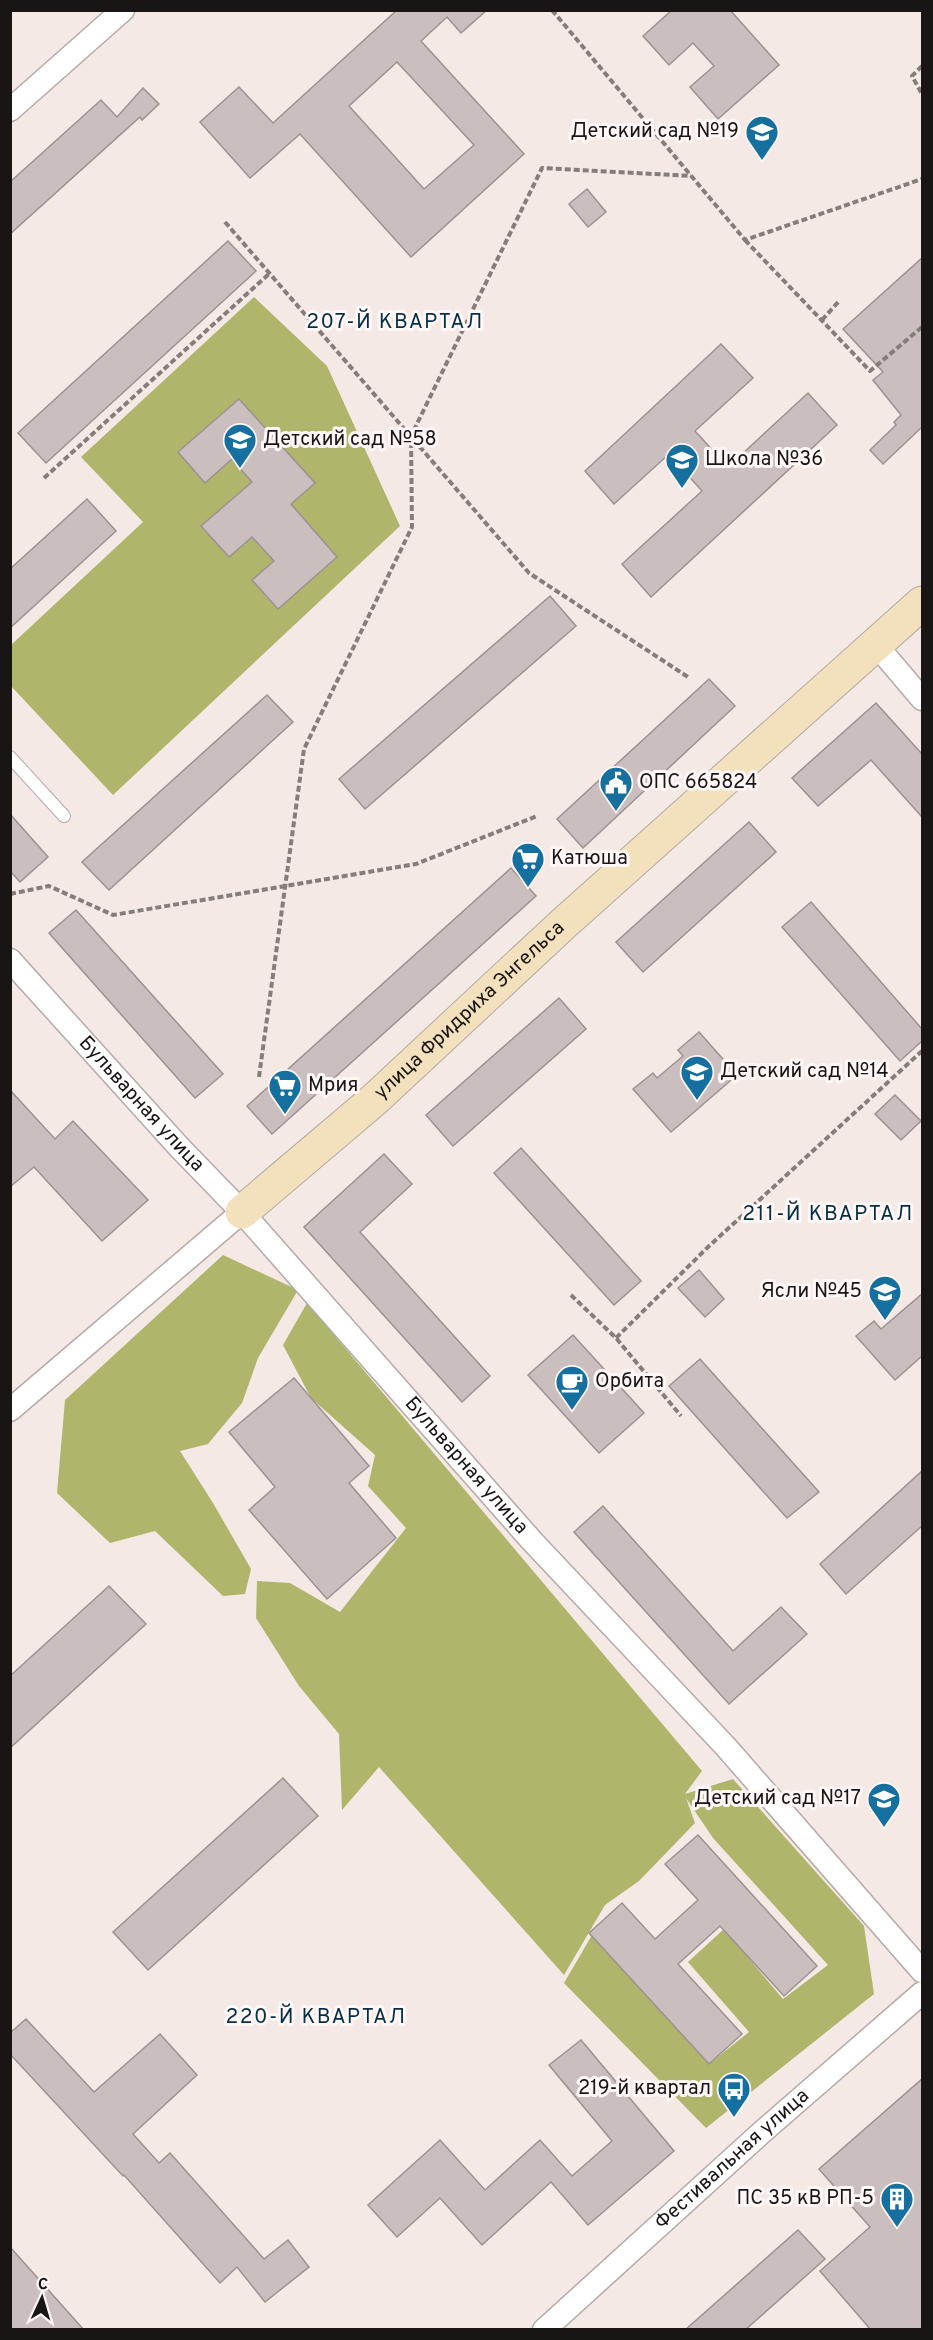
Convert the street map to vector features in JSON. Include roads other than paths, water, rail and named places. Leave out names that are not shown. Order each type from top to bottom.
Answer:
[{"type":"street","points":[[10,110],[123,10]]},
{"type":"street","name":"улица Фридриха Энгельса","points":[[10,1410],[374,1100],[562,925],[877,646],[922,603]]},
{"type":"street","points":[[877,646],[922,699]]},
{"type":"street","name":"Бульварная улица","points":[[10,960],[179,1148],[242,1212],[532,1541],[726,1748],[922,1971]]},
{"type":"street","name":"Фестивальная улица","points":[[544,2330],[761,2133],[922,1993]]},
{"type":"lane","points":[[10,757],[64,816]]},
{"type":"place","name":"Детский сад №19","points":[[762,161]]},
{"type":"place","name":"Детский сад №58","points":[[240,469]]},
{"type":"place","name":"Школа №36","points":[[682,489]]},
{"type":"place","name":"ОПС 665824","points":[[616,812]]},
{"type":"place","name":"Катюша","points":[[528,888]]},
{"type":"place","name":"Детский сад №14","points":[[697,1101]]},
{"type":"place","name":"Мрия","points":[[285,1115]]},
{"type":"place","name":"Ясли №45","points":[[885,1321]]},
{"type":"place","name":"Орбита","points":[[572,1411]]},
{"type":"place","name":"Детский сад №17","points":[[884,1828]]},
{"type":"place","name":"219-й квартал","points":[[734,2118]]},
{"type":"place","name":"ПС 35 кВ РП-5","points":[[897,2228]]},
{"type":"district","name":"207-Й КВАРТАЛ","points":[[395,322]]},
{"type":"district","name":"211-Й КВАРТАЛ","points":[[828,1214]]},
{"type":"district","name":"220-Й КВАРТАЛ","points":[[316,2017]]}]
